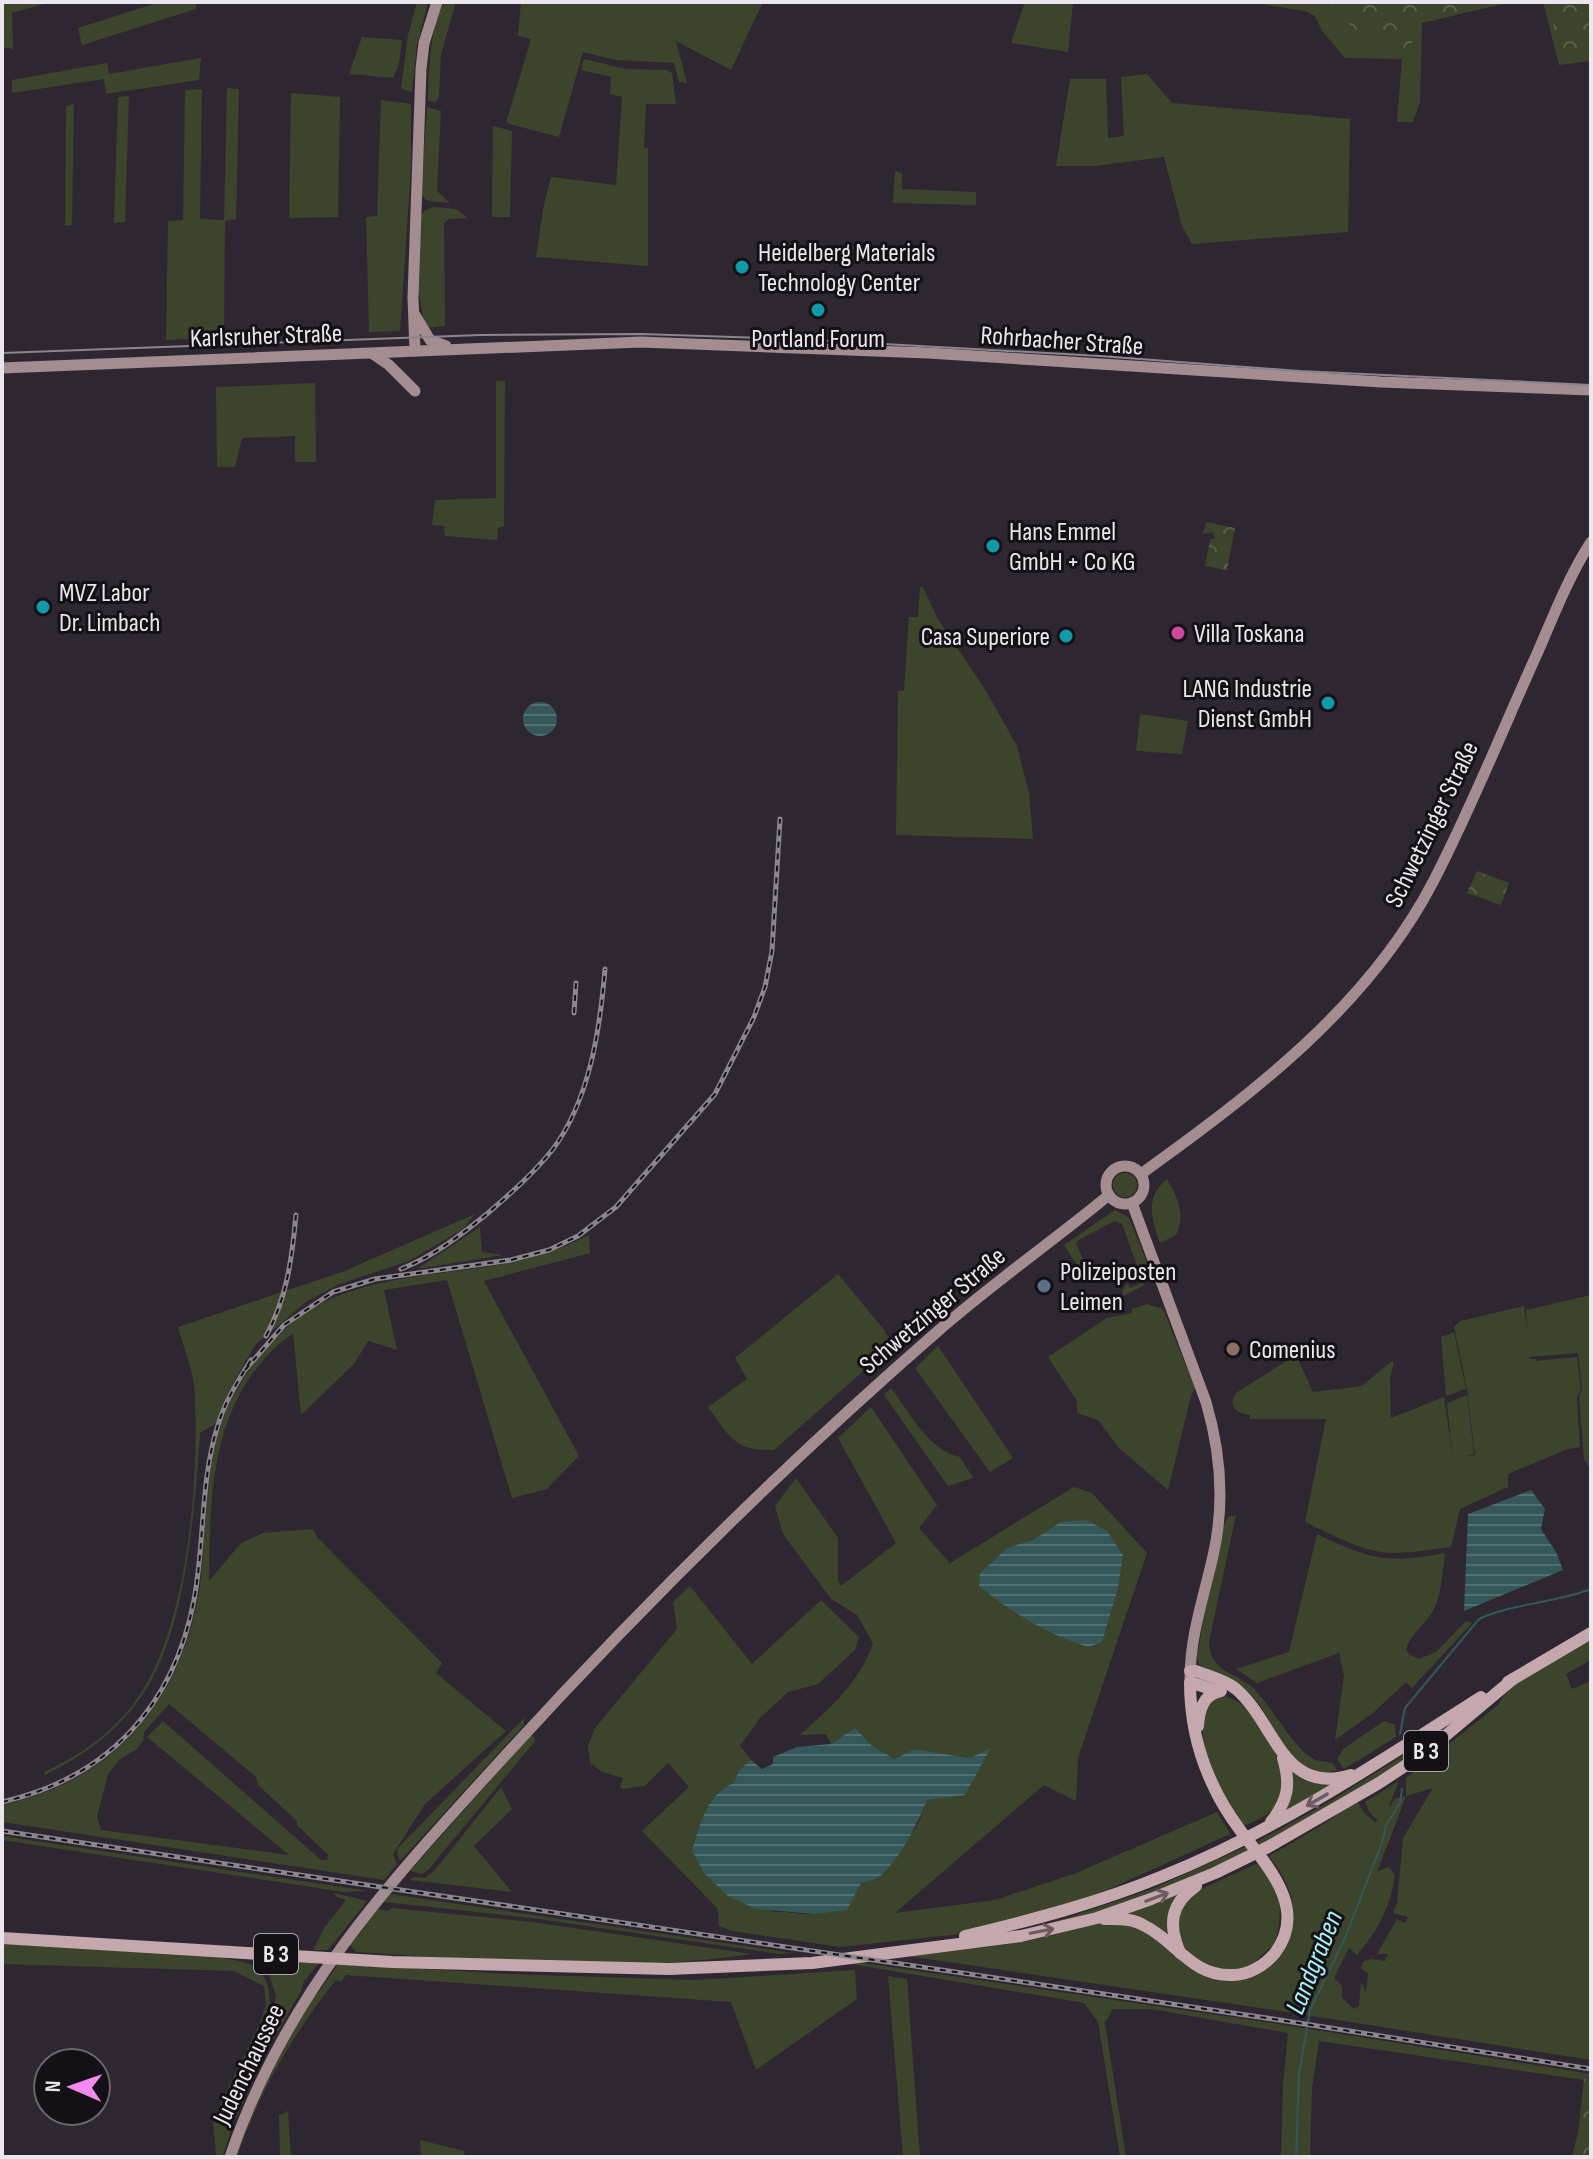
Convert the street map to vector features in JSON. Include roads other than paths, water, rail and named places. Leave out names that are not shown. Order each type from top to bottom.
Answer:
[{"type":"main road","points":[[415,351],[420,89],[424,43],[437,2]]},
{"type":"main road","points":[[414,311],[430,340],[451,350]]},
{"type":"main road","name":"Rohrbacher Straße","points":[[531,345],[641,342],[798,347],[1303,378],[1591,390]]},
{"type":"main road","name":"Karlsruher Straße","points":[[2,368],[531,345]]},
{"type":"main road","points":[[372,354],[415,391]]},
{"type":"main road","name":"Schwetzinger Straße","points":[[1141,1174],[1283,1066],[1317,1034],[1390,948],[1432,883],[1550,623],[1591,542]]},
{"type":"main road","points":[[1129,1167],[1141,1174],[1144,1189],[1132,1203],[1117,1202],[1109,1195],[1107,1181],[1115,1169],[1129,1167]]},
{"type":"main road","name":"Schwetzinger Straße","points":[[410,1860],[550,1706],[684,1567],[790,1465],[950,1320],[1109,1195]]},
{"type":"main road","points":[[1097,1918],[1120,1918],[1144,1925],[1201,1970],[1235,1975],[1255,1969],[1268,1960],[1279,1946],[1288,1920],[1281,1886],[1220,1800],[1206,1770],[1192,1715],[1190,1677],[1195,1627],[1220,1511],[1219,1460],[1215,1434],[1195,1370],[1132,1203]]},
{"type":"main road","name":"B 3","points":[[939,1945],[1050,1916],[1094,1901],[1164,1876],[1263,1830],[1366,1771],[1591,1633]]},
{"type":"main road","points":[[1190,1677],[1196,1671],[1235,1687],[1255,1709],[1282,1754],[1299,1770],[1319,1778],[1340,1779],[1366,1771]]},
{"type":"main road","points":[[1190,1677],[1217,1691],[1243,1696]]},
{"type":"main road","name":"B 3","points":[[2,1938],[424,1963],[669,1969],[812,1963],[1021,1936],[1097,1918],[1215,1873],[1268,1847],[1403,1768],[1513,1679]]},
{"type":"main road","points":[[1198,1741],[1200,1708],[1210,1694],[1217,1691]]},
{"type":"main road","points":[[1263,1830],[1279,1812],[1287,1796],[1289,1782],[1282,1754]]},
{"type":"main road","name":"Judenchaussee","points":[[230,2157],[268,2063],[309,1992],[344,1941],[410,1860]]},
{"type":"main road","points":[[1182,1955],[1172,1929],[1173,1911],[1179,1900],[1215,1873]]},
{"type":"waterway","name":"Landgraben","points":[[1400,1734],[1405,1708],[1479,1619],[1591,1589]]},
{"type":"waterway","name":"Landgraben","points":[[1296,2157],[1299,2075],[1310,2010],[1345,1938],[1386,1825],[1400,1803],[1402,1789]]},
{"type":"tram line","points":[[2,353],[480,335],[641,334],[795,339],[1300,371],[1591,385]]},
{"type":"railway","points":[[245,1370],[284,1325],[333,1292],[375,1279],[511,1260],[549,1250],[578,1236],[616,1207],[715,1094],[754,1017],[765,987],[772,951],[780,819]]},
{"type":"railway","points":[[401,1269],[436,1251],[478,1221],[553,1149],[576,1108],[591,1063],[605,969]]},
{"type":"railway","points":[[574,1013],[576,983]]},
{"type":"railway","points":[[266,1336],[284,1292],[296,1215]]},
{"type":"railway","points":[[2,1802],[40,1791],[74,1775],[104,1755],[130,1732],[152,1704],[170,1673],[194,1600],[212,1446],[224,1408],[251,1360]]},
{"type":"railway","points":[[2,1831],[1591,2069]]},
{"type":"place","name":"Heidelberg Materials Technology Center","points":[[742,267]]},
{"type":"place","name":"Portland Forum","points":[[818,310]]},
{"type":"place","name":"Hans Emmel GmbH + Co KG","points":[[993,546]]},
{"type":"place","name":"MVZ Labor Dr. Limbach","points":[[43,607]]},
{"type":"place","name":"Villa Toskana","points":[[1178,633]]},
{"type":"place","name":"Casa Superiore","points":[[1066,636]]},
{"type":"place","name":"LANG Industrie Dienst GmbH","points":[[1328,703]]},
{"type":"place","name":"Polizeiposten Leimen","points":[[1044,1286]]},
{"type":"place","name":"Comenius","points":[[1233,1349]]}]
